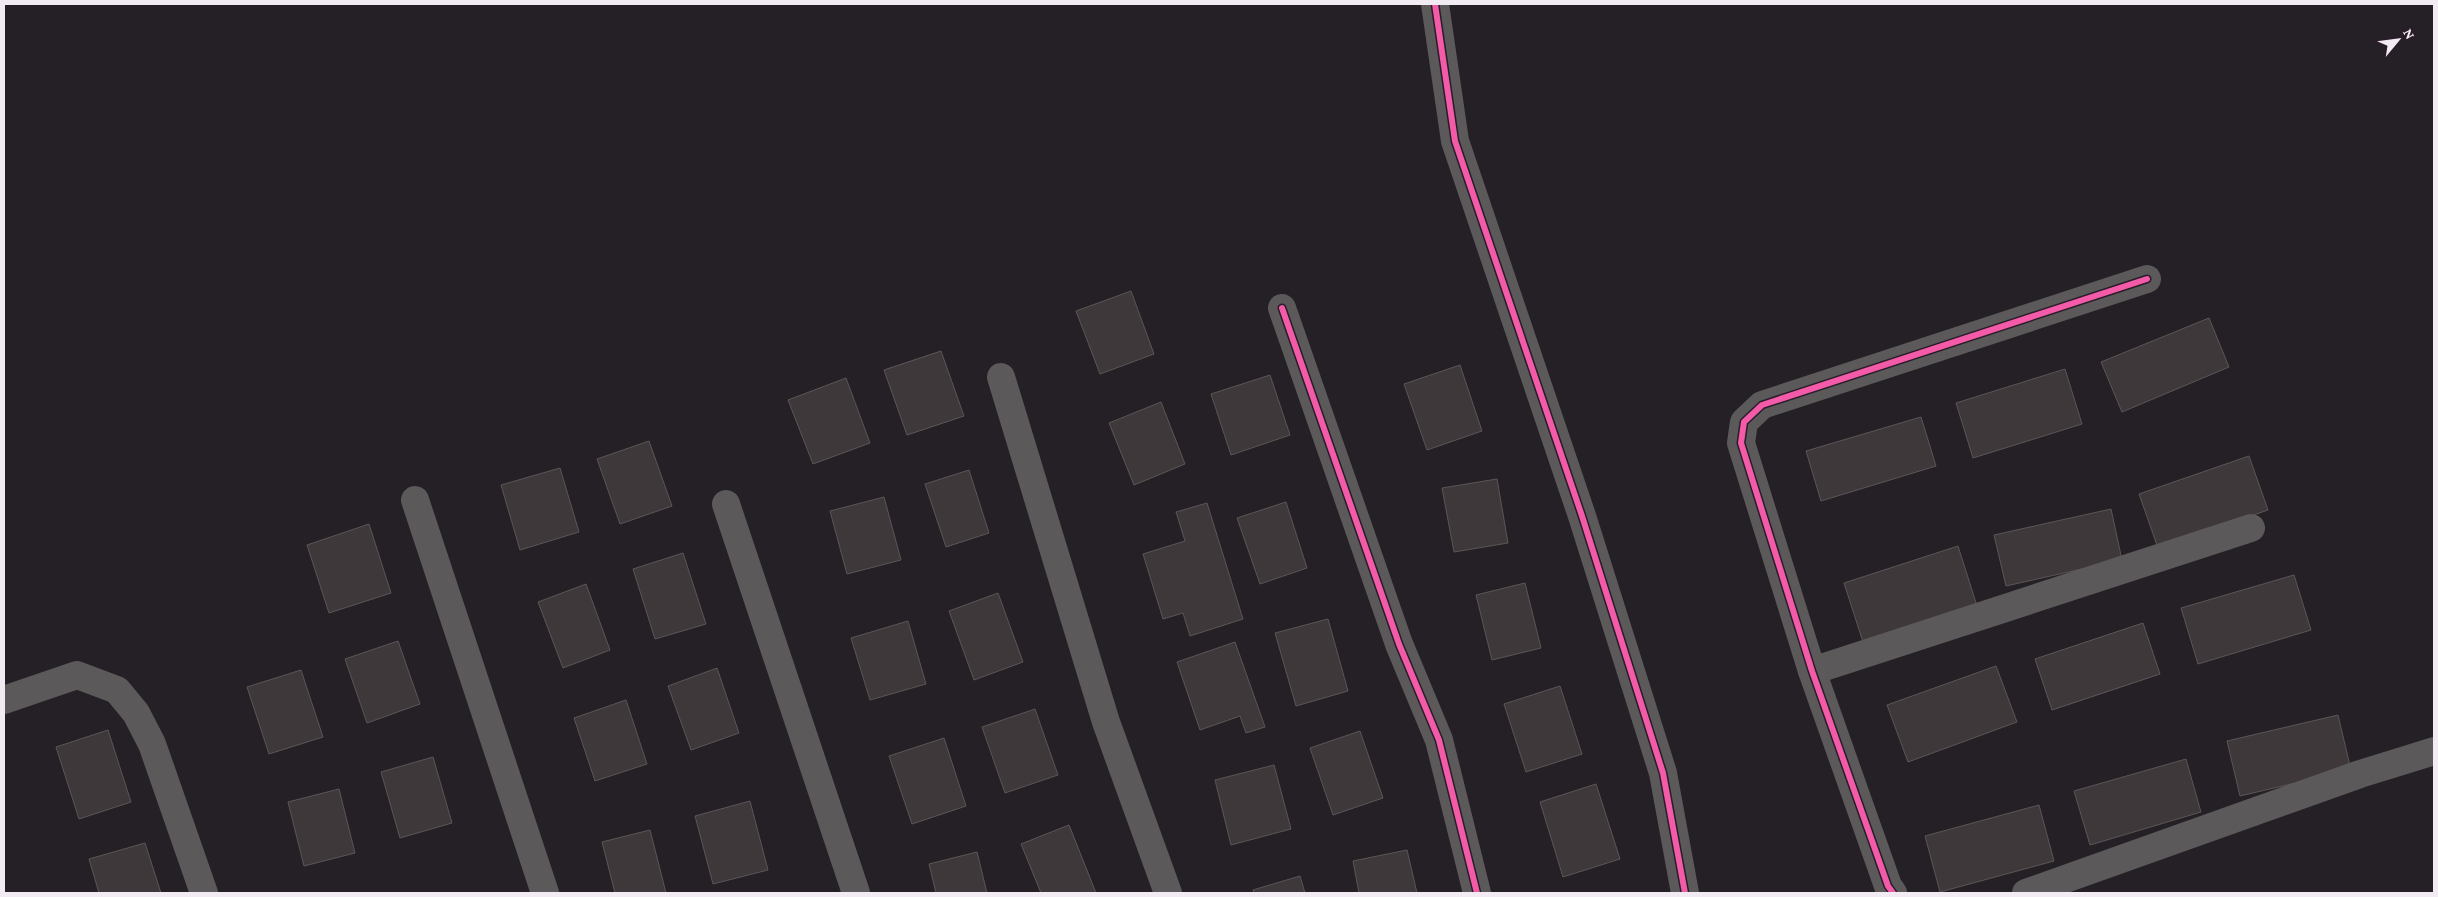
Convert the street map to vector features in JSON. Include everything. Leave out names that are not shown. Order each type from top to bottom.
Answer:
[{"type":"street","points":[[1435,4],[1455,141],[1585,526],[1663,773],[1685,893]]},
{"type":"street","points":[[1893,893],[1888,886],[1812,671],[1741,443],[1742,428],[1748,416],[1762,405],[2147,279]]},
{"type":"street","points":[[1282,308],[1399,644],[1439,740],[1477,893]]},
{"type":"street","points":[[1001,377],[1106,722],[1168,893]]},
{"type":"street","points":[[415,500],[545,893]]},
{"type":"street","points":[[726,504],[856,893]]},
{"type":"street","points":[[1812,671],[2251,528]]},
{"type":"street","points":[[4,700],[77,675],[117,690],[136,713],[152,744],[204,893]]},
{"type":"street","points":[[2026,893],[2360,774],[2434,751]]},
{"type":"building","points":[[1131,291],[1154,354],[1100,374],[1076,311]]},
{"type":"building","points":[[2209,318],[2229,367],[2122,412],[2101,362]]},
{"type":"building","points":[[941,351],[964,416],[907,435],[884,370]]},
{"type":"building","points":[[1460,365],[1482,431],[1427,450],[1404,384]]},
{"type":"building","points":[[2065,369],[2082,424],[1973,458],[1956,403]]},
{"type":"building","points":[[1270,375],[1290,435],[1231,455],[1211,394]]},
{"type":"building","points":[[846,378],[870,443],[813,464],[788,400]]},
{"type":"building","points":[[1161,402],[1185,464],[1134,485],[1109,423]]},
{"type":"building","points":[[1921,417],[1936,466],[1821,501],[1806,451]]},
{"type":"building","points":[[649,441],[672,506],[620,524],[597,459]]},
{"type":"building","points":[[2249,456],[2268,510],[2158,548],[2139,494]]},
{"type":"building","points":[[560,468],[579,532],[520,550],[501,485]]},
{"type":"building","points":[[969,470],[989,533],[946,547],[925,484]]},
{"type":"building","points":[[1497,479],[1508,543],[1454,552],[1442,488]]},
{"type":"building","points":[[884,497],[901,560],[847,574],[830,511]]},
{"type":"building","points":[[1286,502],[1307,568],[1260,584],[1237,518]]},
{"type":"building","points":[[1207,503],[1243,619],[1190,636],[1183,613],[1163,619],[1143,554],[1185,541],[1176,512]]},
{"type":"building","points":[[2111,509],[2122,560],[2006,586],[1994,535]]},
{"type":"building","points":[[369,524],[391,593],[329,613],[307,545]]},
{"type":"building","points":[[1958,546],[1977,606],[1863,642],[1844,583]]},
{"type":"building","points":[[683,553],[706,624],[655,639],[633,569]]},
{"type":"building","points":[[2294,575],[2311,630],[2198,664],[2181,608]]},
{"type":"building","points":[[1525,583],[1541,648],[1492,660],[1476,595]]},
{"type":"building","points":[[586,584],[610,650],[563,668],[538,602]]},
{"type":"building","points":[[998,593],[1023,662],[974,680],[949,611]]},
{"type":"building","points":[[1328,619],[1348,691],[1296,706],[1275,633]]},
{"type":"building","points":[[908,621],[926,684],[870,700],[851,638]]},
{"type":"building","points":[[2143,623],[2160,674],[2052,710],[2035,659]]},
{"type":"building","points":[[398,641],[420,704],[367,723],[345,659]]},
{"type":"building","points":[[1235,642],[1265,727],[1246,733],[1240,716],[1200,730],[1177,662]]},
{"type":"building","points":[[1996,666],[2017,722],[1908,762],[1887,705]]},
{"type":"building","points":[[717,668],[739,733],[691,750],[668,686]]},
{"type":"building","points":[[301,670],[323,737],[269,754],[247,687]]},
{"type":"building","points":[[1560,686],[1582,754],[1526,772],[1504,704]]},
{"type":"building","points":[[626,700],[647,764],[595,781],[574,718]]},
{"type":"building","points":[[1035,709],[1058,775],[1005,793],[982,727]]},
{"type":"building","points":[[2338,715],[2351,770],[2240,796],[2227,741]]},
{"type":"building","points":[[108,730],[131,802],[79,819],[56,747]]},
{"type":"building","points":[[1360,731],[1383,798],[1333,815],[1310,748]]},
{"type":"building","points":[[944,738],[966,806],[912,824],[889,756]]},
{"type":"building","points":[[433,757],[452,823],[400,838],[381,772]]},
{"type":"building","points":[[2186,759],[2201,812],[2090,845],[2074,791]]},
{"type":"building","points":[[1274,765],[1291,829],[1231,845],[1215,780]]},
{"type":"building","points":[[1596,784],[1620,859],[1563,877],[1540,802]]},
{"type":"building","points":[[339,789],[355,853],[304,866],[288,802]]},
{"type":"building","points":[[750,801],[768,870],[713,884],[695,816]]},
{"type":"building","points":[[2039,805],[2054,861],[1940,892],[1925,836]]},
{"type":"building","points":[[1069,825],[1096,893],[1041,893],[1021,844]]},
{"type":"building","points":[[650,830],[666,893],[615,893],[602,842]]},
{"type":"building","points":[[145,843],[161,893],[99,893],[89,859]]},
{"type":"building","points":[[1407,850],[1417,893],[1359,893],[1353,861]]},
{"type":"building","points":[[977,852],[987,893],[936,893],[929,864]]},
{"type":"building","points":[[1300,876],[1305,893],[1254,893],[1253,890]]},
{"type":"cycle path","points":[[1435,4],[1455,141],[1582,516],[1663,773],[1685,893]]},
{"type":"cycle path","points":[[1893,893],[1888,886],[1812,671],[1741,443],[1744,422],[1762,405],[2147,279]]},
{"type":"cycle path","points":[[1282,308],[1399,644],[1439,740],[1477,893]]}]
